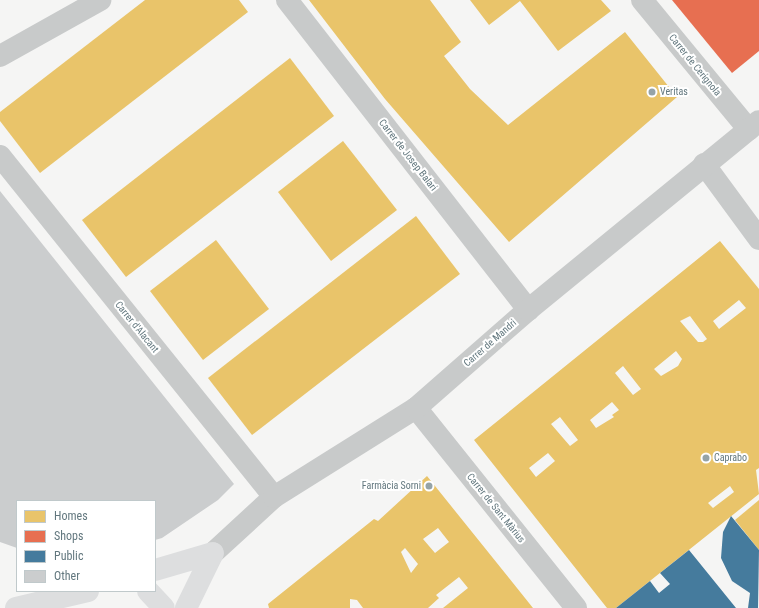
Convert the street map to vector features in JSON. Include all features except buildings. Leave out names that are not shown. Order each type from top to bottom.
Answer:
[{"type":"main road","points":[[156,570],[213,553]]},
{"type":"main road","points":[[186,608],[213,553]]},
{"type":"main road","points":[[16,608],[84,592]]},
{"type":"main road","points":[[149,592],[164,608]]},
{"type":"street","points":[[0,56],[100,0]]},
{"type":"street","name":"Carrer de Josep Balari","points":[[287,0],[528,310]]},
{"type":"street","name":"Carrer de Cerignola","points":[[642,0],[754,125]]},
{"type":"street","name":"Carrer de Mandri","points":[[213,553],[274,497],[416,408],[528,310],[704,164],[754,125]]},
{"type":"street","name":"Carrer d'Alacant","points":[[0,156],[274,497]]},
{"type":"street","points":[[704,164],[759,239]]},
{"type":"street","name":"Carrer de Sant Màrius","points":[[416,408],[576,608]]},
{"type":"place","name":"Veritas","points":[[652,92]]},
{"type":"place","name":"Caprabo","points":[[706,458]]},
{"type":"place","name":"Farmàcia Sorni","points":[[429,486]]}]
